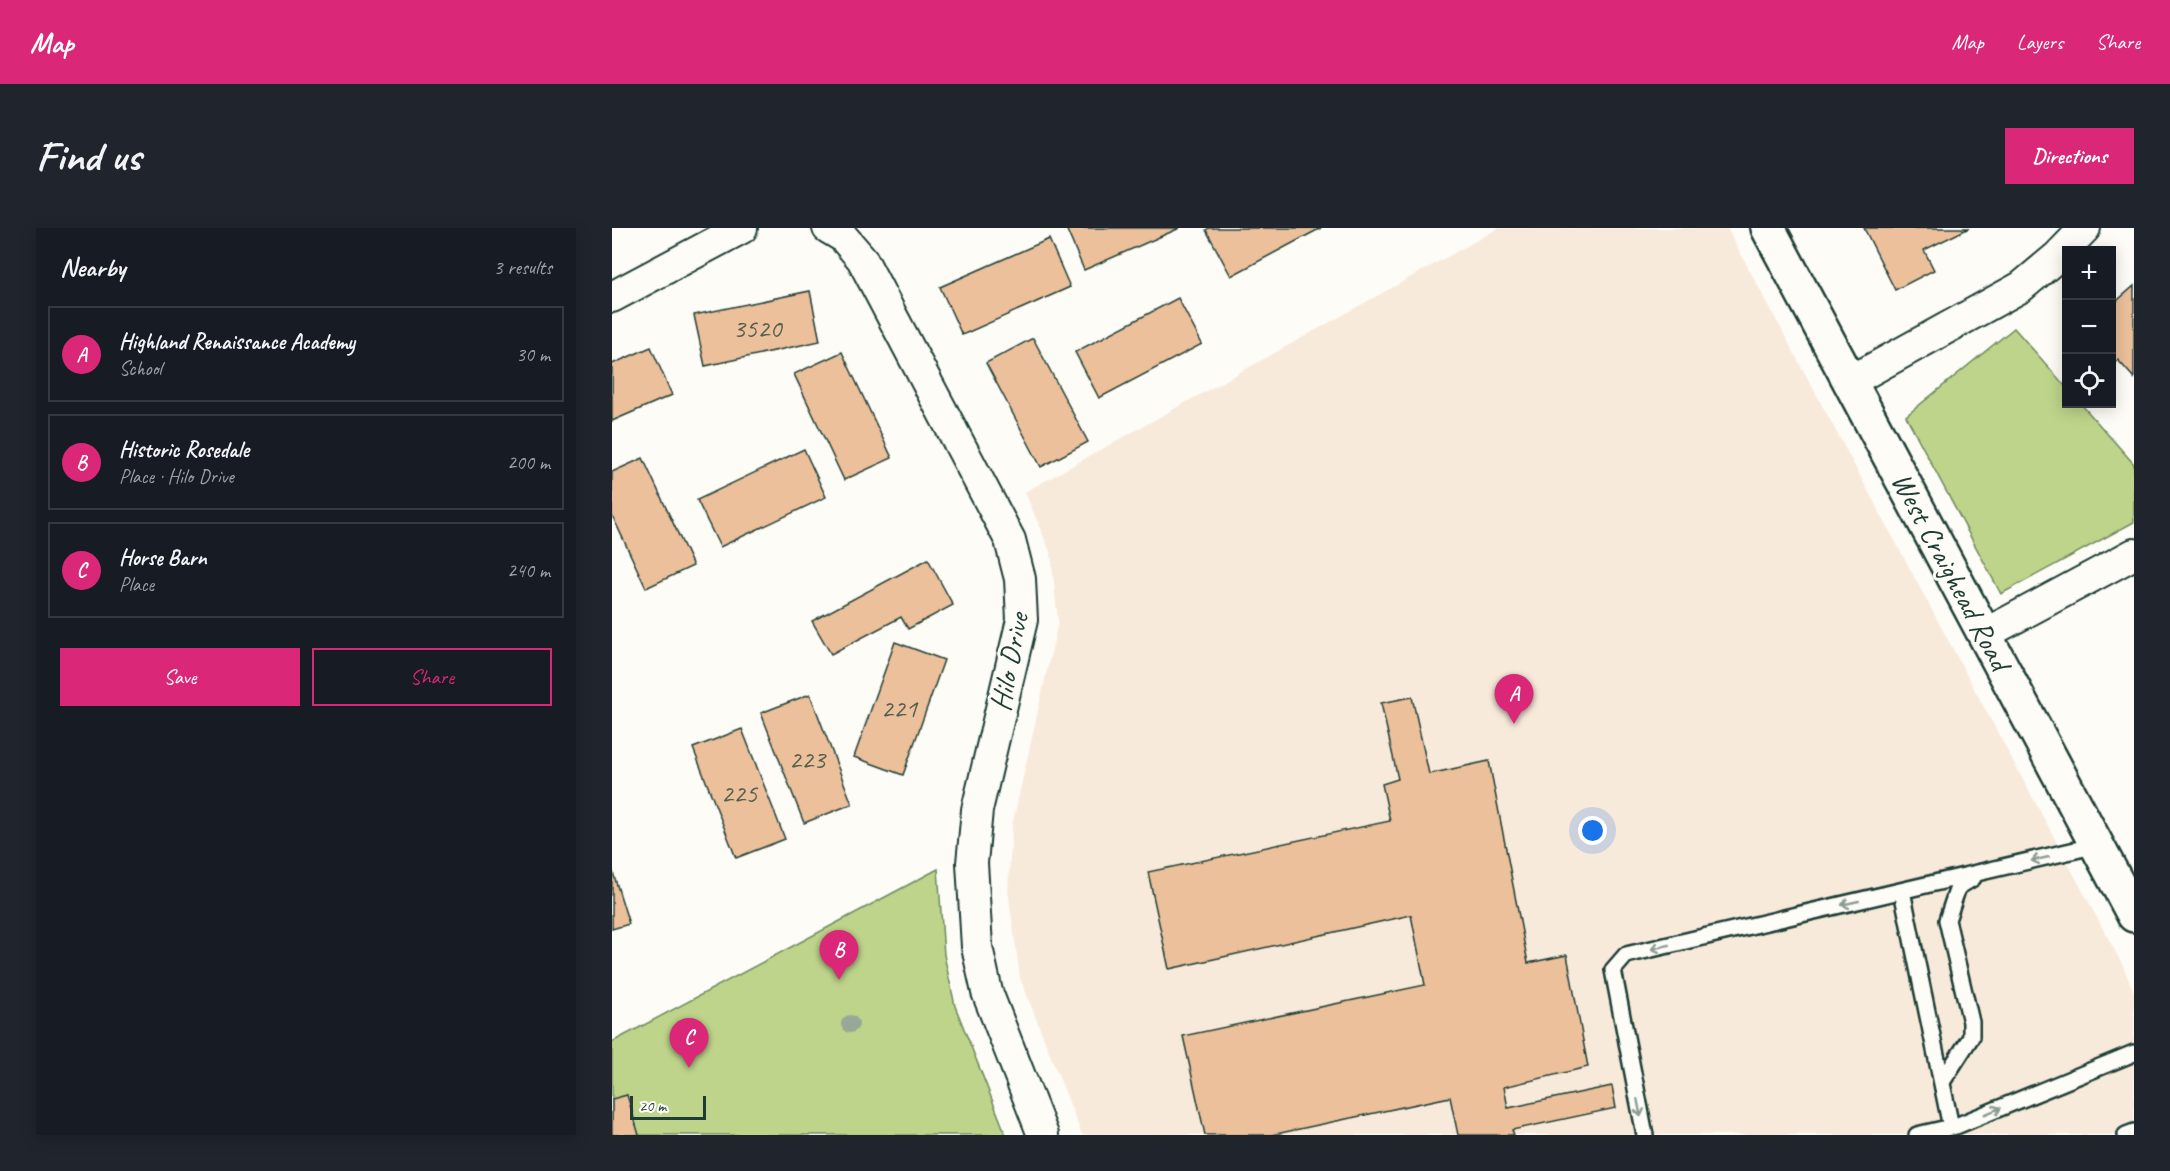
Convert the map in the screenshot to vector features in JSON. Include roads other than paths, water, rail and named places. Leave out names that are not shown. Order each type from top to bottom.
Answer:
[{"type":"street","points":[[612,297],[742,228]]},
{"type":"street","name":"Hilo Drive","points":[[828,228],[843,237],[862,258],[1010,540],[1020,579],[1022,620],[977,810],[972,863],[977,947],[987,992],[1043,1135]]},
{"type":"street","name":"West Craighead Road","points":[[1768,228],[2134,915]]},
{"type":"street","points":[[1849,382],[2021,287],[2058,256],[2085,228]]},
{"type":"street","points":[[1985,634],[2134,554]]},
{"type":"lane","points":[[1645,1135],[1613,970],[1626,956],[2097,845]]},
{"type":"lane","points":[[1942,1082],[1971,1037],[1971,1022],[1947,920],[1958,887],[1983,872]]},
{"type":"lane","points":[[1902,891],[1951,1127]]},
{"type":"lane","points":[[1917,1135],[1951,1127],[2134,1053]]},
{"type":"lane","points":[[2126,1135],[2134,1132]]},
{"type":"place","name":"Highland Renaissance Academy","points":[[1514,724]]},
{"type":"place","name":"Historic Rosedale","points":[[839,980]]},
{"type":"place","name":"Horse Barn","points":[[689,1068]]}]
